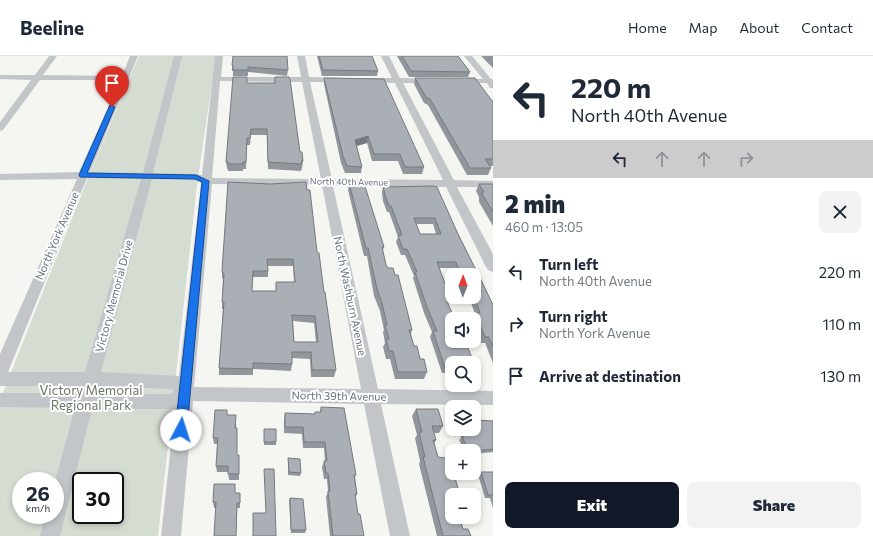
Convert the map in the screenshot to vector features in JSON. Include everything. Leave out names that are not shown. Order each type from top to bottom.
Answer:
[{"type":"street","points":[[0,128],[53,56]]},
{"type":"street","name":"North York Avenue","points":[[0,372],[134,56]]},
{"type":"street","name":"Victory Memorial Drive","points":[[50,536],[178,56]]},
{"type":"street","points":[[171,536],[219,56]]},
{"type":"street","name":"North Washburn Avenue","points":[[301,56],[400,536]]},
{"type":"street","points":[[385,56],[493,267]]},
{"type":"street","points":[[468,56],[492,83]]},
{"type":"street","points":[[0,77],[124,78]]},
{"type":"street","points":[[217,79],[447,81],[492,83]]},
{"type":"street","name":"North 40th Avenue","points":[[0,177],[27,179],[146,180],[197,185],[206,181],[493,184]]},
{"type":"street","points":[[0,379],[91,379],[176,382],[185,394]]},
{"type":"street","name":"North 39th Avenue","points":[[0,400],[174,402],[185,394],[493,398]]},
{"type":"green space","name":"Victory Memorial Regional Park","points":[[139,56],[216,56],[197,185],[158,536],[0,536],[0,400],[86,183]]},
{"type":"building","points":[[233,56],[287,56],[288,70],[248,67],[248,70],[233,70]]},
{"type":"building","points":[[319,56],[372,56],[378,71],[323,70]]},
{"type":"building","points":[[402,56],[458,56],[470,72],[411,71]]},
{"type":"building","points":[[233,77],[247,77],[247,83],[275,83],[275,77],[289,77],[300,152],[302,152],[302,164],[268,162],[267,129],[251,129],[250,138],[247,138],[246,162],[243,162],[243,164],[228,164],[228,162],[226,162]]},
{"type":"building","points":[[324,78],[384,79],[424,167],[405,167],[400,154],[374,154],[368,136],[355,140],[362,167],[347,166],[343,156]]},
{"type":"building","points":[[415,78],[475,78],[493,102],[493,159],[485,159],[491,168],[470,168],[430,99],[426,97]]},
{"type":"building","points":[[228,182],[270,184],[306,182],[307,190],[310,190],[317,252],[319,253],[336,370],[312,370],[311,352],[292,352],[292,364],[253,363],[253,369],[219,368],[224,302],[222,302],[224,274],[222,271]],"holes":[[[267,259],[293,259],[295,282],[276,282],[276,291],[252,291],[253,271],[268,271]],[[292,315],[315,316],[318,342],[294,342]]]},
{"type":"building","points":[[349,183],[364,183],[384,247],[382,247],[386,265],[388,268],[393,268],[395,275],[398,275],[412,330],[409,330],[414,346],[417,346],[420,359],[424,359],[427,372],[398,372],[393,351],[389,351],[386,339],[389,339],[385,325],[387,325],[382,303]]},
{"type":"building","points":[[479,184],[493,184],[493,212],[482,194],[482,192],[484,192]]},
{"type":"building","points":[[383,187],[437,187],[475,268],[458,268],[456,262],[437,262],[445,284],[445,304],[448,304],[452,312],[445,312],[445,348],[468,348],[471,356],[445,356],[445,368],[433,331],[437,331],[415,272],[417,272],[407,249],[403,249],[398,236],[402,235],[391,206],[389,206]],"holes":[[[414,218],[435,218],[441,234],[420,234]]]},
{"type":"building","points":[[481,280],[493,305],[493,347],[489,337],[485,337],[481,327],[481,312],[477,304],[481,304]]},
{"type":"building","points":[[321,407],[344,408],[356,475],[354,475],[358,514],[360,514],[364,536],[333,536],[328,491],[330,491],[328,473],[326,473],[324,461],[327,461],[325,442],[304,442],[303,427],[285,427],[285,413],[315,414],[315,412],[321,412]]},
{"type":"building","points":[[416,409],[438,409],[443,426],[432,426],[436,440],[433,440],[438,457],[445,458],[445,480],[456,480],[458,488],[445,488],[445,524],[461,524],[463,529],[468,529],[471,536],[443,536],[423,457],[425,457],[419,432],[422,432]]},
{"type":"building","points":[[215,410],[227,410],[227,415],[236,415],[235,428],[237,428],[239,474],[228,474],[228,466],[216,466],[218,438],[213,438]]},
{"type":"building","points":[[481,420],[493,421],[493,449],[481,450],[481,444],[466,444],[462,437],[481,436]]},
{"type":"building","points":[[264,429],[276,429],[276,442],[264,442]]},
{"type":"building","points":[[288,458],[300,459],[301,473],[289,472]]},
{"type":"building","points":[[264,469],[274,469],[276,536],[253,536],[253,513],[266,513]]},
{"type":"building","points":[[481,472],[493,472],[493,495],[488,495]]},
{"type":"building","points":[[214,484],[235,484],[235,493],[240,493],[240,503],[237,503],[236,536],[214,536],[216,502],[213,502]]},
{"type":"building","points":[[290,498],[303,499],[306,530],[291,530]]},
{"type":"route","points":[[112,107],[83,175],[196,177],[206,181],[181,430]]}]
